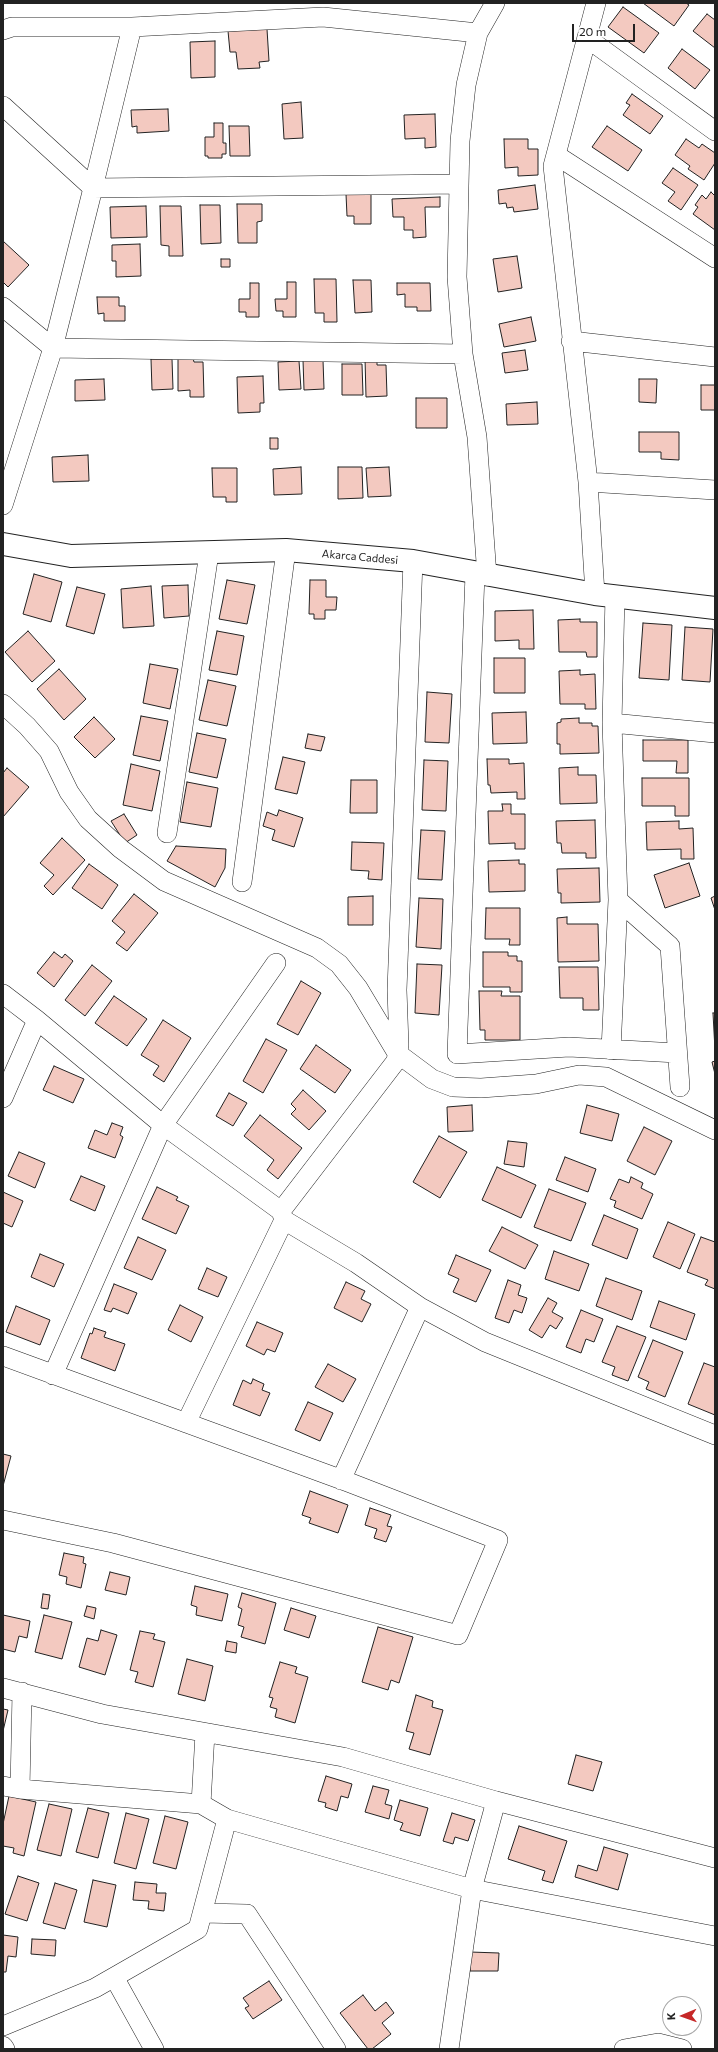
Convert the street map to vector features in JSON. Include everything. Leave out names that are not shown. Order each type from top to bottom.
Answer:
[{"type":"main road","name":"Akarca Caddesi","points":[[3,544],[71,556],[209,554],[286,550],[413,561],[481,575],[605,595],[715,608]]},
{"type":"street","points":[[495,3],[478,33],[465,99],[460,141],[457,277],[463,354],[477,438],[481,575],[457,1054],[569,1047],[677,1053]]},
{"type":"street","points":[[596,3],[553,166],[571,341],[588,482],[605,595],[612,723],[618,900],[611,1050]]},
{"type":"street","points":[[3,30],[12,27],[132,27],[323,17],[478,33]]},
{"type":"street","points":[[3,505],[53,348],[132,27]]},
{"type":"street","points":[[587,38],[715,131]]},
{"type":"street","points":[[3,106],[93,188],[459,184]]},
{"type":"street","points":[[556,155],[715,258]]},
{"type":"street","points":[[3,307],[53,348],[463,354]]},
{"type":"street","points":[[571,341],[715,357]]},
{"type":"street","points":[[588,482],[715,490]]},
{"type":"street","points":[[242,882],[286,550]]},
{"type":"street","points":[[167,833],[209,554]]},
{"type":"street","points":[[186,1423],[282,1216],[396,1061],[413,561]]},
{"type":"street","points":[[3,704],[27,726],[49,752],[69,792],[88,819],[121,849],[164,881],[318,948],[339,964],[358,988],[397,1053],[432,1079],[453,1087],[481,1088],[536,1084],[579,1075],[606,1077],[715,1130]]},
{"type":"street","points":[[612,723],[715,733]]},
{"type":"street","points":[[618,900],[670,946],[680,1087]]},
{"type":"street","points":[[54,1375],[163,1125],[276,963]]},
{"type":"street","points":[[3,994],[37,1020],[163,1125],[282,1216],[356,1263],[420,1307],[485,1342],[715,1435]]},
{"type":"street","points":[[3,1098],[37,1020]]},
{"type":"street","points":[[341,1480],[420,1307]]},
{"type":"street","points":[[3,1356],[341,1480],[498,1540],[458,1635],[113,1543],[3,1520]]},
{"type":"street","points":[[3,1688],[102,1714],[343,1757],[496,1800],[715,1858]]},
{"type":"street","points":[[22,1692],[12,1788],[201,1804],[227,1818],[472,1889],[715,1936]]},
{"type":"street","points":[[201,1804],[205,1733]]},
{"type":"street","points":[[449,2049],[472,1889],[496,1800]]},
{"type":"street","points":[[3,2026],[95,1988],[198,1929],[227,1818]]},
{"type":"street","points":[[203,1913],[248,1914],[336,2049]]},
{"type":"street","points":[[114,1977],[154,2049]]},
{"type":"street","points":[[624,2049],[658,2043],[682,2049]]},
{"type":"building","points":[[643,3],[686,3],[689,5],[674,26]]},
{"type":"building","points":[[623,7],[659,33],[644,53],[608,27]]},
{"type":"building","points":[[707,14],[715,20],[715,48],[693,31]]},
{"type":"building","points":[[267,29],[269,61],[259,62],[260,68],[238,69],[236,52],[230,52],[228,31]]},
{"type":"building","points":[[215,41],[215,77],[191,78],[190,42]]},
{"type":"building","points":[[682,49],[710,70],[695,89],[668,68]]},
{"type":"building","points":[[632,94],[663,116],[650,134],[623,115],[630,105],[626,103]]},
{"type":"building","points":[[301,102],[303,138],[284,139],[282,104]]},
{"type":"building","points":[[168,109],[169,131],[137,133],[137,126],[132,127],[131,110]]},
{"type":"building","points":[[435,114],[436,147],[425,148],[425,138],[405,139],[404,115]]},
{"type":"building","points":[[214,123],[223,123],[223,143],[226,143],[226,154],[222,154],[222,158],[208,158],[208,156],[205,156],[205,137],[214,137]]},
{"type":"building","points":[[229,126],[249,126],[250,156],[230,156]]},
{"type":"building","points":[[607,126],[642,150],[628,171],[592,147]]},
{"type":"building","points":[[504,139],[528,139],[528,149],[538,149],[538,175],[518,176],[518,167],[505,168]]},
{"type":"building","points":[[686,139],[699,148],[702,144],[715,153],[715,163],[704,180],[688,169],[690,166],[675,155]]},
{"type":"building","points":[[673,168],[698,185],[681,210],[668,201],[675,192],[662,183]]},
{"type":"building","points":[[535,185],[538,209],[514,212],[513,207],[507,208],[506,203],[499,204],[498,190]]},
{"type":"building","points":[[711,192],[715,196],[715,230],[693,214],[698,207],[695,205],[702,195],[706,199]]},
{"type":"building","points":[[371,193],[371,224],[354,224],[354,216],[347,216],[346,194]]},
{"type":"building","points":[[440,197],[440,207],[425,207],[426,237],[413,238],[413,230],[404,230],[404,217],[393,217],[392,199]]},
{"type":"building","points":[[237,204],[262,204],[262,221],[257,222],[257,243],[238,243]]},
{"type":"building","points":[[200,205],[220,205],[221,243],[201,244]]},
{"type":"building","points":[[146,206],[147,237],[111,238],[110,207]]},
{"type":"building","points":[[160,206],[181,206],[183,256],[169,256],[169,246],[161,245]]},
{"type":"building","points":[[3,241],[29,265],[8,287],[3,282]]},
{"type":"building","points":[[140,244],[141,276],[116,277],[116,261],[112,261],[112,245]]},
{"type":"building","points":[[517,256],[522,288],[498,292],[493,259]]},
{"type":"building","points":[[221,259],[230,259],[230,267],[221,267]]},
{"type":"building","points":[[314,279],[336,279],[337,322],[324,322],[324,313],[315,313]]},
{"type":"building","points":[[353,280],[371,280],[372,312],[355,313]]},
{"type":"building","points":[[287,282],[296,282],[296,317],[283,317],[283,311],[276,311],[275,299],[287,299]]},
{"type":"building","points":[[250,283],[259,283],[259,317],[246,317],[246,312],[239,312],[239,299],[250,299]]},
{"type":"building","points":[[397,283],[430,283],[431,311],[417,311],[417,307],[405,307],[405,294],[397,295]]},
{"type":"building","points":[[97,297],[119,297],[119,306],[125,306],[125,321],[104,321],[104,313],[98,314]]},
{"type":"building","points":[[531,317],[536,341],[504,347],[499,324]]},
{"type":"building","points":[[525,350],[528,370],[505,373],[502,353]]},
{"type":"building","points":[[377,357],[377,365],[386,365],[387,396],[366,397],[365,358]]},
{"type":"building","points":[[178,358],[193,358],[194,362],[203,362],[204,397],[190,397],[190,390],[178,391]]},
{"type":"building","points":[[151,359],[172,359],[173,389],[152,390]]},
{"type":"building","points":[[303,360],[323,360],[324,389],[304,390]]},
{"type":"building","points":[[299,361],[301,389],[279,390],[278,362]]},
{"type":"building","points":[[342,364],[362,364],[363,395],[342,395]]},
{"type":"building","points":[[263,376],[264,403],[260,403],[260,412],[238,413],[237,377]]},
{"type":"building","points":[[104,379],[105,400],[75,401],[75,380]]},
{"type":"building","points":[[639,379],[657,379],[656,403],[639,402]]},
{"type":"building","points":[[701,385],[715,385],[715,410],[701,410]]},
{"type":"building","points":[[416,398],[447,398],[447,428],[416,428]]},
{"type":"building","points":[[537,402],[538,424],[507,425],[506,404]]},
{"type":"building","points":[[639,432],[679,432],[679,460],[661,459],[661,452],[639,452]]},
{"type":"building","points":[[270,438],[278,438],[278,449],[270,449]]},
{"type":"building","points":[[88,455],[89,481],[53,482],[52,457]]},
{"type":"building","points":[[301,467],[302,494],[274,495],[273,469]]},
{"type":"building","points":[[338,467],[362,467],[363,498],[338,499]]},
{"type":"building","points":[[389,467],[391,496],[368,497],[366,468]]},
{"type":"building","points":[[212,468],[237,468],[237,502],[226,502],[226,497],[213,497]]},
{"type":"building","points":[[34,574],[62,582],[51,622],[23,614]]},
{"type":"building","points":[[227,580],[255,585],[247,624],[219,619]]},
{"type":"building","points":[[310,580],[326,580],[326,597],[337,597],[336,610],[325,610],[325,619],[314,619],[314,614],[309,614]]},
{"type":"building","points":[[188,585],[189,616],[164,618],[162,586]]},
{"type":"building","points":[[151,586],[154,626],[123,628],[121,589]]},
{"type":"building","points":[[77,587],[105,594],[94,634],[66,626]]},
{"type":"building","points":[[533,610],[534,649],[519,649],[519,640],[495,641],[495,611]]},
{"type":"building","points":[[580,619],[580,622],[597,622],[597,657],[587,657],[586,652],[559,652],[558,620]]},
{"type":"building","points":[[643,623],[672,625],[669,680],[639,678]]},
{"type":"building","points":[[685,627],[713,629],[710,682],[682,680]]},
{"type":"building","points":[[28,631],[55,661],[32,682],[5,652]]},
{"type":"building","points":[[217,631],[244,636],[237,675],[209,670]]},
{"type":"building","points":[[494,658],[525,658],[525,693],[494,693]]},
{"type":"building","points":[[150,664],[178,669],[170,709],[143,703]]},
{"type":"building","points":[[59,669],[86,699],[64,720],[37,689]]},
{"type":"building","points":[[580,670],[580,675],[595,674],[596,709],[585,709],[585,704],[560,704],[559,671]]},
{"type":"building","points":[[208,680],[236,686],[227,726],[199,720]]},
{"type":"building","points":[[427,692],[452,694],[449,743],[425,742]]},
{"type":"building","points":[[526,712],[527,743],[493,744],[492,713]]},
{"type":"building","points":[[141,716],[168,721],[160,761],[133,755]]},
{"type":"building","points":[[94,717],[115,739],[95,758],[74,737]]},
{"type":"building","points":[[579,718],[579,723],[592,723],[592,726],[598,726],[599,753],[560,754],[560,744],[557,744],[557,723],[561,722],[561,719]]},
{"type":"building","points":[[197,733],[226,739],[217,778],[189,772]]},
{"type":"building","points":[[308,734],[325,737],[321,751],[305,748]]},
{"type":"building","points":[[643,740],[688,740],[688,773],[676,773],[677,761],[643,761]]},
{"type":"building","points":[[283,757],[305,762],[297,794],[275,789]]},
{"type":"building","points":[[487,759],[509,759],[509,764],[524,763],[525,799],[517,799],[517,792],[491,793],[490,785],[488,785]]},
{"type":"building","points":[[424,760],[448,761],[446,811],[422,810]]},
{"type":"building","points":[[131,764],[160,771],[152,811],[123,805]]},
{"type":"building","points":[[578,767],[578,775],[596,775],[597,803],[560,804],[559,768]]},
{"type":"building","points":[[7,768],[29,787],[3,817],[3,773]]},
{"type":"building","points":[[642,778],[689,778],[689,816],[675,816],[675,806],[642,806]]},
{"type":"building","points":[[351,780],[377,780],[377,813],[350,813]]},
{"type":"building","points":[[187,782],[218,788],[211,827],[180,822]]},
{"type":"building","points":[[502,804],[511,804],[511,814],[525,814],[525,849],[515,849],[515,843],[489,844],[488,811],[503,811]]},
{"type":"building","points":[[279,810],[303,818],[294,847],[272,840],[275,830],[263,826],[267,812],[277,816]]},
{"type":"building","points":[[124,814],[137,835],[125,843],[111,821]]},
{"type":"building","points":[[595,820],[596,858],[586,858],[586,853],[562,853],[561,843],[557,843],[556,821]]},
{"type":"building","points":[[679,821],[679,829],[693,828],[694,859],[681,859],[681,849],[647,850],[646,822]]},
{"type":"building","points":[[421,830],[445,831],[442,880],[418,879]]},
{"type":"building","points":[[62,838],[85,860],[53,895],[44,886],[54,875],[40,863]]},
{"type":"building","points":[[352,842],[384,843],[382,880],[368,879],[369,871],[351,870]]},
{"type":"building","points":[[176,846],[226,849],[225,868],[215,887],[167,861]]},
{"type":"building","points":[[519,860],[519,864],[525,864],[525,891],[489,892],[488,861]]},
{"type":"building","points":[[689,863],[700,896],[665,908],[654,875]]},
{"type":"building","points":[[89,864],[118,885],[102,909],[72,888]]},
{"type":"building","points":[[599,868],[600,902],[561,903],[561,893],[558,893],[557,869]]},
{"type":"building","points":[[134,894],[158,913],[127,951],[116,943],[125,932],[112,921]]},
{"type":"building","points":[[373,896],[373,925],[348,925],[348,897]]},
{"type":"building","points":[[715,896],[715,910],[711,898]]},
{"type":"building","points":[[419,898],[443,899],[441,949],[416,947]]},
{"type":"building","points":[[486,908],[520,908],[520,945],[509,945],[510,939],[485,939]]},
{"type":"building","points":[[567,917],[567,924],[598,924],[599,961],[558,962],[557,918]]},
{"type":"building","points":[[54,952],[62,958],[65,954],[73,961],[54,987],[37,973]]},
{"type":"building","points":[[483,952],[508,952],[508,956],[517,956],[517,961],[522,961],[522,992],[510,992],[510,987],[483,987]]},
{"type":"building","points":[[417,964],[442,965],[439,1015],[415,1013]]},
{"type":"building","points":[[92,965],[112,981],[85,1016],[65,1000]]},
{"type":"building","points":[[559,967],[598,967],[599,1010],[583,1010],[583,998],[560,998]]},
{"type":"building","points":[[301,981],[321,993],[298,1035],[277,1024]]},
{"type":"building","points":[[479,991],[502,991],[501,996],[520,996],[520,1040],[485,1040],[485,1030],[480,1030]]},
{"type":"building","points":[[114,996],[147,1019],[127,1046],[95,1023]]},
{"type":"building","points":[[713,1013],[715,1013],[715,1050]]},
{"type":"building","points":[[163,1020],[191,1038],[164,1082],[153,1075],[159,1066],[141,1055]]},
{"type":"building","points":[[266,1039],[287,1050],[263,1093],[243,1081]]},
{"type":"building","points":[[316,1045],[351,1070],[335,1093],[300,1069]]},
{"type":"building","points":[[715,1061],[715,1074],[712,1062]]},
{"type":"building","points":[[54,1066],[84,1079],[73,1103],[43,1090]]},
{"type":"building","points":[[303,1090],[326,1111],[309,1130],[291,1114],[296,1109],[291,1104]]},
{"type":"building","points":[[229,1093],[247,1103],[233,1126],[216,1116]]},
{"type":"building","points":[[472,1105],[473,1131],[448,1132],[447,1107]]},
{"type":"building","points":[[587,1105],[619,1114],[612,1141],[580,1133]]},
{"type":"building","points":[[260,1115],[302,1148],[278,1179],[267,1170],[274,1160],[244,1136]]},
{"type":"building","points":[[112,1123],[123,1127],[120,1135],[123,1137],[115,1158],[88,1148],[95,1130],[107,1135]]},
{"type":"building","points":[[644,1127],[672,1141],[655,1175],[627,1161]]},
{"type":"building","points":[[439,1136],[467,1152],[440,1198],[413,1182]]},
{"type":"building","points":[[508,1141],[527,1143],[524,1167],[504,1164]]},
{"type":"building","points":[[19,1152],[45,1163],[35,1188],[8,1176]]},
{"type":"building","points":[[565,1157],[596,1169],[588,1192],[556,1180]]},
{"type":"building","points":[[497,1167],[536,1185],[521,1218],[482,1200]]},
{"type":"building","points":[[81,1176],[105,1186],[95,1211],[70,1200]]},
{"type":"building","points":[[631,1177],[643,1183],[641,1188],[653,1194],[642,1219],[614,1207],[616,1201],[610,1199],[619,1179],[629,1183]]},
{"type":"building","points":[[157,1187],[178,1197],[176,1200],[189,1206],[176,1234],[142,1219]]},
{"type":"building","points":[[549,1189],[586,1203],[571,1241],[534,1227]]},
{"type":"building","points":[[3,1192],[23,1201],[12,1227],[3,1223]]},
{"type":"building","points":[[604,1215],[638,1229],[627,1259],[592,1245]]},
{"type":"building","points":[[668,1222],[695,1234],[680,1269],[653,1257]]},
{"type":"building","points":[[502,1227],[538,1245],[525,1269],[489,1251]]},
{"type":"building","points":[[138,1237],[166,1250],[152,1280],[124,1268]]},
{"type":"building","points":[[701,1237],[715,1242],[715,1289],[705,1285],[708,1280],[687,1272]]},
{"type":"building","points":[[554,1251],[589,1264],[579,1291],[545,1279]]},
{"type":"building","points":[[40,1254],[64,1264],[54,1287],[31,1277]]},
{"type":"building","points":[[456,1255],[491,1270],[476,1302],[453,1292],[459,1279],[448,1274]]},
{"type":"building","points":[[207,1268],[227,1277],[218,1297],[198,1289]]},
{"type":"building","points":[[606,1278],[642,1291],[632,1320],[596,1306]]},
{"type":"building","points":[[508,1280],[521,1285],[518,1295],[527,1298],[522,1313],[514,1310],[509,1323],[495,1318]]},
{"type":"building","points":[[346,1282],[365,1291],[361,1299],[371,1304],[362,1322],[334,1308]]},
{"type":"building","points":[[114,1284],[137,1293],[128,1314],[113,1308],[111,1312],[104,1310]]},
{"type":"building","points":[[548,1298],[557,1303],[552,1312],[563,1318],[556,1329],[550,1325],[542,1338],[529,1330]]},
{"type":"building","points":[[659,1301],[695,1314],[686,1340],[650,1327]]},
{"type":"building","points":[[180,1305],[203,1317],[191,1342],[168,1330]]},
{"type":"building","points":[[16,1306],[50,1320],[40,1345],[6,1332]]},
{"type":"building","points":[[581,1310],[603,1319],[594,1342],[586,1339],[581,1353],[566,1347]]},
{"type":"building","points":[[257,1322],[283,1333],[275,1352],[267,1349],[264,1355],[246,1346]]},
{"type":"building","points":[[617,1326],[646,1337],[628,1381],[612,1375],[615,1367],[602,1362]]},
{"type":"building","points":[[94,1328],[106,1332],[104,1337],[125,1344],[115,1371],[81,1358],[90,1333],[92,1334]]},
{"type":"building","points":[[653,1340],[683,1352],[665,1397],[646,1389],[649,1382],[638,1377]]},
{"type":"building","points":[[704,1363],[715,1367],[715,1415],[688,1404]]},
{"type":"building","points":[[328,1364],[356,1379],[343,1402],[315,1387]]},
{"type":"building","points":[[253,1379],[264,1384],[262,1390],[270,1393],[260,1416],[233,1405],[243,1380],[251,1384]]},
{"type":"building","points":[[308,1402],[333,1413],[320,1441],[295,1430]]},
{"type":"building","points":[[3,1454],[11,1456],[3,1486]]},
{"type":"building","points":[[310,1491],[348,1505],[338,1533],[309,1523],[311,1518],[302,1515]]},
{"type":"building","points":[[370,1508],[391,1515],[387,1526],[392,1527],[386,1542],[374,1538],[377,1529],[365,1525]]},
{"type":"building","points":[[64,1553],[84,1557],[83,1563],[86,1564],[81,1588],[66,1584],[67,1577],[59,1575]]},
{"type":"building","points":[[110,1572],[130,1577],[126,1595],[105,1590]]},
{"type":"building","points":[[195,1586],[228,1594],[222,1621],[196,1615],[197,1607],[191,1605]]},
{"type":"building","points":[[242,1593],[276,1603],[265,1644],[241,1637],[244,1627],[238,1625],[242,1609],[238,1607]]},
{"type":"building","points":[[43,1594],[50,1595],[48,1609],[41,1608]]},
{"type":"building","points":[[87,1606],[96,1608],[94,1619],[84,1616]]},
{"type":"building","points":[[291,1608],[316,1616],[309,1638],[284,1630]]},
{"type":"building","points":[[3,1615],[30,1621],[27,1638],[19,1636],[15,1652],[3,1649]]},
{"type":"building","points":[[44,1615],[72,1622],[62,1659],[35,1652]]},
{"type":"building","points":[[378,1627],[413,1637],[399,1683],[391,1680],[388,1690],[362,1682]]},
{"type":"building","points":[[101,1630],[117,1635],[105,1675],[79,1667],[87,1638],[98,1641]]},
{"type":"building","points":[[140,1631],[155,1634],[153,1639],[165,1642],[153,1687],[135,1682],[138,1672],[130,1670]]},
{"type":"building","points":[[227,1641],[237,1643],[236,1653],[225,1651]]},
{"type":"building","points":[[187,1659],[213,1666],[205,1701],[178,1694]]},
{"type":"building","points":[[280,1662],[297,1667],[295,1673],[308,1677],[295,1723],[275,1717],[277,1709],[270,1707],[273,1698],[269,1697]]},
{"type":"building","points":[[416,1695],[433,1701],[432,1707],[443,1710],[430,1755],[409,1749],[414,1733],[406,1731]]},
{"type":"building","points":[[3,1709],[8,1710],[3,1731]]},
{"type":"building","points":[[576,1755],[602,1762],[593,1791],[568,1784]]},
{"type":"building","points":[[326,1776],[352,1784],[348,1798],[341,1796],[337,1811],[325,1807],[326,1803],[318,1801]]},
{"type":"building","points":[[373,1786],[389,1790],[385,1804],[392,1806],[389,1819],[365,1812]]},
{"type":"building","points":[[9,1796],[36,1802],[24,1856],[13,1853],[14,1848],[3,1846],[3,1824]]},
{"type":"building","points":[[400,1800],[428,1808],[420,1836],[400,1830],[403,1823],[394,1820]]},
{"type":"building","points":[[49,1804],[72,1809],[61,1856],[37,1850]]},
{"type":"building","points":[[88,1808],[109,1813],[98,1858],[76,1852]]},
{"type":"building","points":[[126,1813],[149,1819],[136,1869],[114,1863]]},
{"type":"building","points":[[452,1813],[475,1820],[468,1841],[455,1837],[453,1844],[443,1841]]},
{"type":"building","points":[[165,1816],[188,1822],[176,1869],[153,1863]]},
{"type":"building","points":[[519,1826],[567,1841],[553,1883],[542,1880],[545,1871],[508,1859]]},
{"type":"building","points":[[604,1847],[628,1854],[618,1890],[575,1877],[578,1865],[597,1871]]},
{"type":"building","points":[[18,1876],[39,1883],[27,1921],[5,1914]]},
{"type":"building","points":[[93,1880],[116,1885],[107,1927],[84,1922]]},
{"type":"building","points":[[135,1882],[157,1884],[156,1893],[166,1893],[164,1911],[148,1909],[149,1901],[133,1900]]},
{"type":"building","points":[[55,1883],[77,1890],[65,1929],[43,1923]]},
{"type":"building","points":[[3,1935],[18,1937],[16,1957],[8,1956],[6,1972],[3,1972]]},
{"type":"building","points":[[32,1939],[56,1940],[55,1956],[31,1954]]},
{"type":"building","points":[[470,1952],[499,1953],[498,1971],[470,1971]]},
{"type":"building","points":[[269,1981],[282,2000],[253,2019],[245,2008],[249,2006],[243,1998]]},
{"type":"building","points":[[363,1995],[375,2011],[386,2002],[394,2013],[382,2023],[391,2034],[372,2049],[368,2049],[340,2013]]}]
